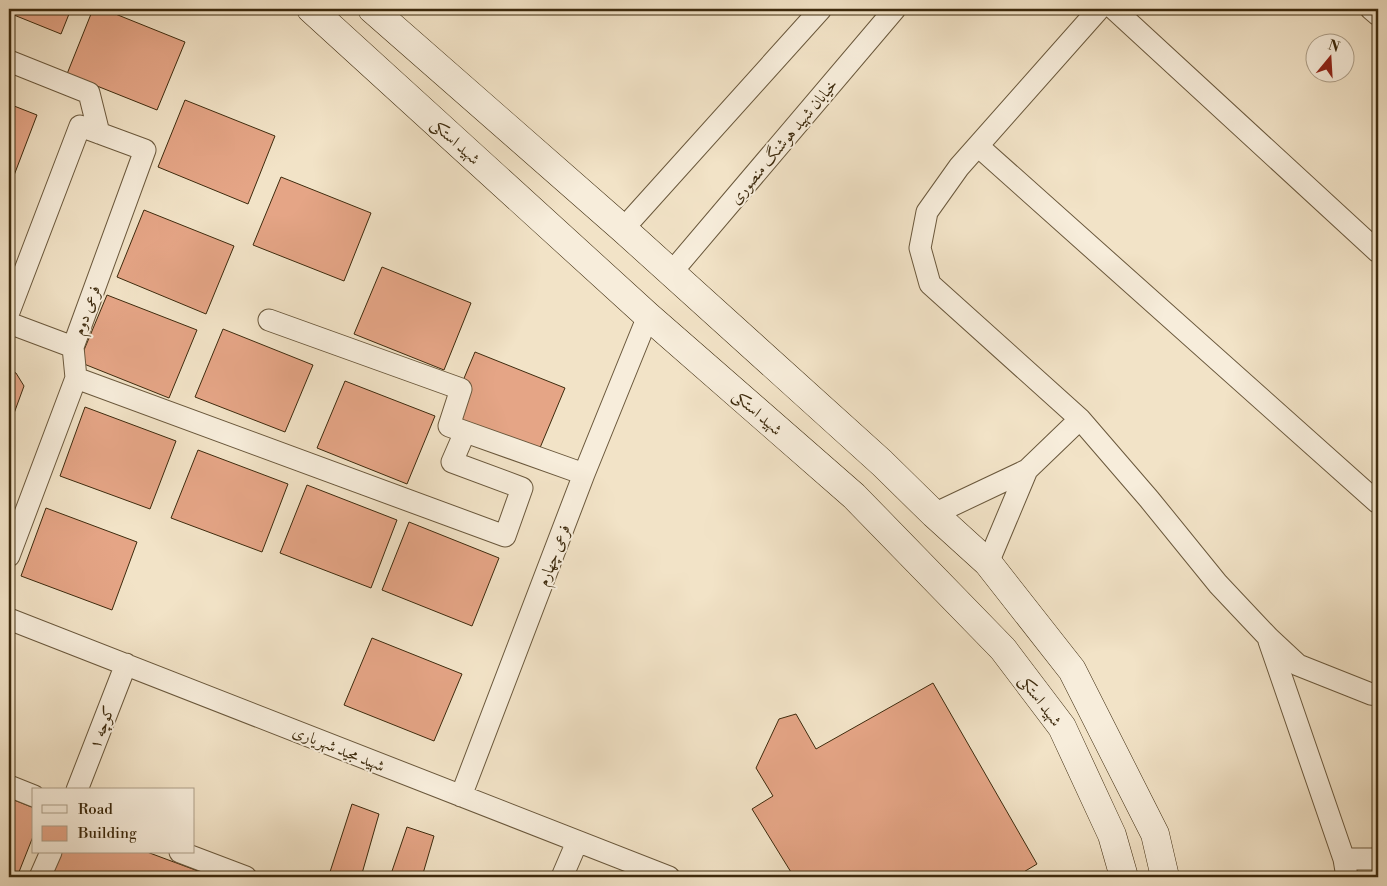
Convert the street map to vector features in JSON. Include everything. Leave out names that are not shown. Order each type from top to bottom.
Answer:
[{"type":"main road","name":"شهید استکی","points":[[311,9],[648,316],[854,496],[1003,649],[1062,727],[1112,835],[1124,877]]},
{"type":"main road","points":[[372,9],[623,229],[882,463],[988,564],[1072,670],[1155,834],[1165,877]]},
{"type":"main road","points":[[854,496],[882,463]]},
{"type":"street","points":[[623,229],[821,9]]},
{"type":"street","name":"خیابان شهید هوشنگ منصوری","points":[[671,273],[895,9]]},
{"type":"street","points":[[1099,9],[959,167],[927,212],[920,248],[930,284],[1080,419],[1149,499],[1218,584],[1268,638],[1298,665],[1378,696]]},
{"type":"street","points":[[1114,9],[1378,252]]},
{"type":"street","points":[[1371,9],[1378,15]]},
{"type":"street","points":[[9,60],[90,93],[99,133]]},
{"type":"street","points":[[9,312],[80,126],[99,133]]},
{"type":"street","name":"فرعی دوم","points":[[9,556],[76,378],[73,347],[145,150],[99,133]]},
{"type":"street","points":[[978,146],[1378,503]]},
{"type":"street","name":"فرعی چهارم","points":[[461,796],[584,474],[648,316]]},
{"type":"street","points":[[269,320],[461,389],[449,426],[584,474]]},
{"type":"street","points":[[9,323],[73,347]]},
{"type":"street","points":[[76,378],[505,536],[522,488],[452,462],[464,432]]},
{"type":"street","points":[[934,514],[1027,470],[1080,419]]},
{"type":"street","points":[[988,564],[1027,470]]},
{"type":"street","name":"شهید مجید شهریاری","points":[[9,619],[670,877]]},
{"type":"street","points":[[1268,638],[1346,868],[1378,859]]},
{"type":"street","name":"کوچه ۱","points":[[78,788],[126,664]]},
{"type":"street","points":[[9,786],[32,795]]},
{"type":"street","points":[[562,877],[577,842]]},
{"type":"street","points":[[40,877],[50,854]]},
{"type":"street","points":[[185,854],[246,877]]},
{"type":"building","points":[[9,9],[71,9],[61,34],[9,13]]},
{"type":"building","points":[[93,9],[103,9],[185,42],[157,110],[67,74]]},
{"type":"building","points":[[185,100],[275,136],[248,204],[158,167]]},
{"type":"building","points":[[9,104],[37,115],[13,178],[9,177]]},
{"type":"building","points":[[281,177],[371,213],[344,281],[253,245]]},
{"type":"building","points":[[144,210],[234,246],[206,314],[117,277]]},
{"type":"building","points":[[382,267],[471,303],[444,370],[354,334]]},
{"type":"building","points":[[107,295],[197,330],[169,398],[79,362]]},
{"type":"building","points":[[223,329],[313,365],[285,432],[195,397]]},
{"type":"building","points":[[475,352],[565,388],[537,455],[447,419]]},
{"type":"building","points":[[9,370],[16,373],[24,386],[9,427]]},
{"type":"building","points":[[345,381],[435,416],[407,484],[317,448]]},
{"type":"building","points":[[85,407],[176,441],[150,509],[60,476]]},
{"type":"building","points":[[198,450],[288,484],[262,552],[171,518]]},
{"type":"building","points":[[307,485],[397,520],[371,588],[280,553]]},
{"type":"building","points":[[46,508],[137,542],[112,610],[21,576]]},
{"type":"building","points":[[409,522],[499,558],[472,626],[382,590]]},
{"type":"building","points":[[372,638],[462,674],[434,741],[344,705]]},
{"type":"building","points":[[933,683],[1037,864],[1018,877],[794,877],[752,809],[773,796],[756,768],[779,719],[796,714],[816,749]]},
{"type":"building","points":[[9,798],[32,807],[32,839],[17,877],[9,877]]},
{"type":"building","points":[[352,804],[379,814],[361,877],[333,877],[329,875]]},
{"type":"building","points":[[407,827],[434,836],[422,877],[390,877]]},
{"type":"building","points":[[56,854],[152,854],[214,877],[47,877]]}]
